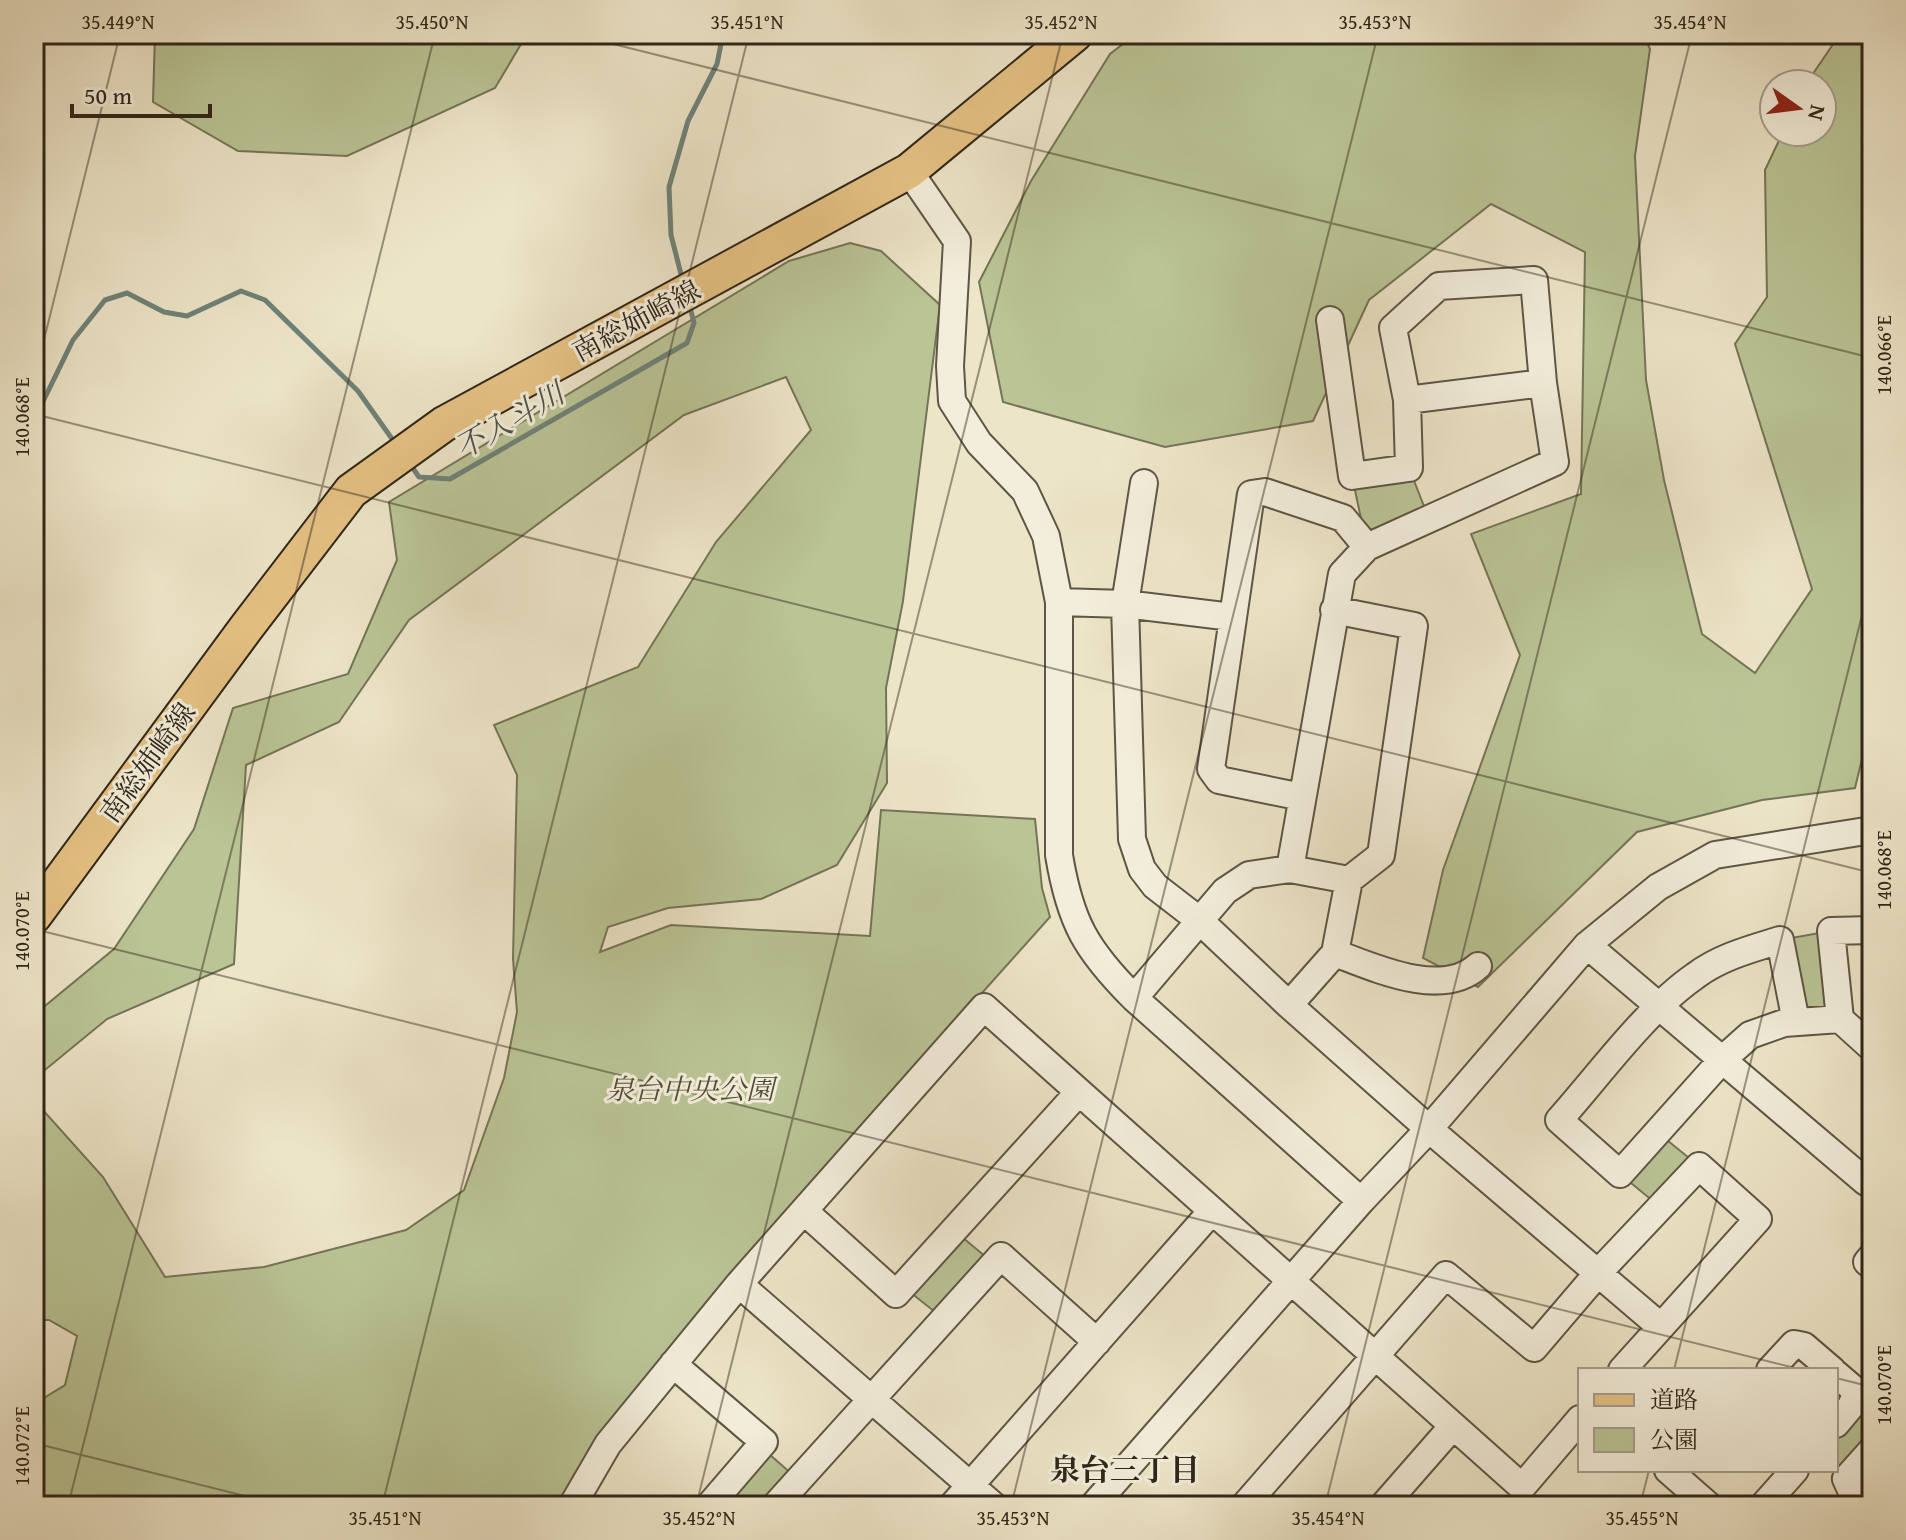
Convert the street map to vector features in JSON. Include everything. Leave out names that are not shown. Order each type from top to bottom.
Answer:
[{"type":"main road","name":"南総姉崎線","points":[[34,916],[351,491],[444,424],[909,171],[1075,34]]},
{"type":"street","points":[[909,171],[957,241],[950,366],[952,401],[979,443],[1025,491],[1046,536],[1059,602],[1059,855],[1065,894],[1077,926],[1100,964],[1134,998],[1361,1201]]},
{"type":"street","points":[[1290,869],[1342,574],[1367,547],[1555,462],[1543,383],[1534,280],[1439,286],[1393,328],[1407,400],[1409,468],[1352,476],[1330,320]]},
{"type":"street","points":[[1407,400],[1543,383]]},
{"type":"street","points":[[1144,483],[1125,604],[1132,839],[1142,869],[1155,886],[1199,920],[1429,1129],[1660,1326]]},
{"type":"street","points":[[1302,797],[1219,780],[1211,769],[1251,494],[1265,492],[1343,518],[1367,547]]},
{"type":"street","points":[[1059,602],[1125,604],[1232,617]]},
{"type":"street","points":[[1289,1005],[1335,953],[1349,880],[1381,855],[1414,626],[1334,610]]},
{"type":"street","points":[[1093,1506],[1361,1201],[1429,1129],[1587,945],[1658,887],[1715,855],[1872,830]]},
{"type":"street","points":[[1134,998],[1225,891],[1249,875],[1290,869],[1349,880]]},
{"type":"street","points":[[1872,930],[1831,931],[1840,1019],[1872,1048]]},
{"type":"street","points":[[1796,1022],[1780,940],[1732,955],[1696,974],[1659,1006],[1559,1120],[1620,1174],[1722,1060],[1750,1035],[1784,1023],[1840,1019]]},
{"type":"street","points":[[1587,945],[1866,1182],[1872,1176]]},
{"type":"street","points":[[1335,953],[1386,972],[1416,978],[1454,981],[1467,976],[1478,966]]},
{"type":"street","points":[[572,1506],[608,1444],[739,1284],[984,1007],[1522,1487],[1578,1421]]},
{"type":"street","points":[[804,1211],[896,1294],[1079,1092]]},
{"type":"street","points":[[1244,1506],[1446,1275],[1534,1348],[1598,1273],[1699,1166],[1758,1219],[1624,1368]]},
{"type":"street","points":[[952,1506],[1212,1211]]},
{"type":"street","points":[[775,1506],[1001,1256],[1097,1342]]},
{"type":"street","points":[[1872,1256],[1867,1262],[1872,1266]]},
{"type":"street","points":[[739,1284],[994,1506]]},
{"type":"street","points":[[1772,1368],[1794,1344],[1804,1346],[1829,1368]]},
{"type":"street","points":[[673,1364],[764,1442],[709,1506]]},
{"type":"street","points":[[1838,1375],[1857,1392],[1851,1406],[1838,1422]]},
{"type":"street","points":[[1383,1506],[1453,1426]]},
{"type":"street","points":[[1869,1506],[1852,1492],[1846,1479],[1872,1450]]},
{"type":"street","points":[[1674,1472],[1709,1506]]},
{"type":"street","points":[[1763,1506],[1793,1472]]},
{"type":"green space","points":[[155,34],[527,34],[495,88],[347,156],[238,151],[153,102]]},
{"type":"green space","points":[[1136,34],[1643,34],[1650,49],[1635,156],[1646,380],[1664,480],[1702,634],[1755,673],[1812,589],[1735,344],[1767,297],[1765,170],[1775,148],[1838,148],[1838,68],[1817,68],[1840,34],[1872,34],[1872,718],[1855,788],[1762,800],[1637,832],[1478,987],[1423,958],[1443,870],[1520,655],[1471,534],[1581,494],[1585,252],[1491,204],[1369,300],[1313,421],[1165,447],[1003,402],[979,282],[1031,181],[1110,54]]},
{"type":"green space","name":"泉台中央公園","points":[[850,243],[881,251],[940,305],[903,601],[886,688],[887,783],[837,865],[761,899],[668,908],[608,927],[600,952],[671,925],[870,936],[881,810],[1035,819],[1042,888],[1050,917],[973,1003],[558,1506],[34,1506],[34,1404],[65,1385],[77,1336],[49,1320],[34,1320],[34,1100],[103,1177],[165,1277],[264,1267],[406,1230],[464,1190],[504,1078],[517,1012],[513,959],[517,775],[494,725],[638,667],[716,542],[811,430],[786,377],[684,415],[409,620],[339,722],[246,765],[234,964],[107,1019],[34,1079],[34,1015],[114,949],[194,829],[233,708],[348,674],[397,560],[389,502],[789,261]]},
{"type":"green space","points":[[1409,468],[1429,519],[1367,547],[1352,476]]},
{"type":"green space","points":[[1831,931],[1840,1019],[1796,1022],[1780,940]]},
{"type":"green space","points":[[1657,1132],[1699,1166],[1660,1207],[1620,1174]]},
{"type":"green space","points":[[962,1237],[986,1257],[935,1312],[911,1293]]},
{"type":"green space","points":[[1861,1404],[1872,1412],[1872,1441],[1845,1472],[1838,1466],[1838,1429]]},
{"type":"green space","points":[[769,1454],[793,1475],[766,1506],[736,1506],[728,1499]]},
{"type":"waterway","name":"不入斗川","points":[[683,282],[671,235],[669,187],[688,121],[717,64],[723,34]]},
{"type":"waterway","name":"不入斗川","points":[[34,420],[73,340],[105,300],[127,293],[164,312],[187,316],[241,291],[265,300],[358,391],[395,443]]},
{"type":"waterway","name":"不入斗川","points":[[410,464],[419,477],[450,479],[687,343],[694,323],[689,303]]},
{"type":"district","name":"泉台三丁目","points":[[1125,1469]]}]
